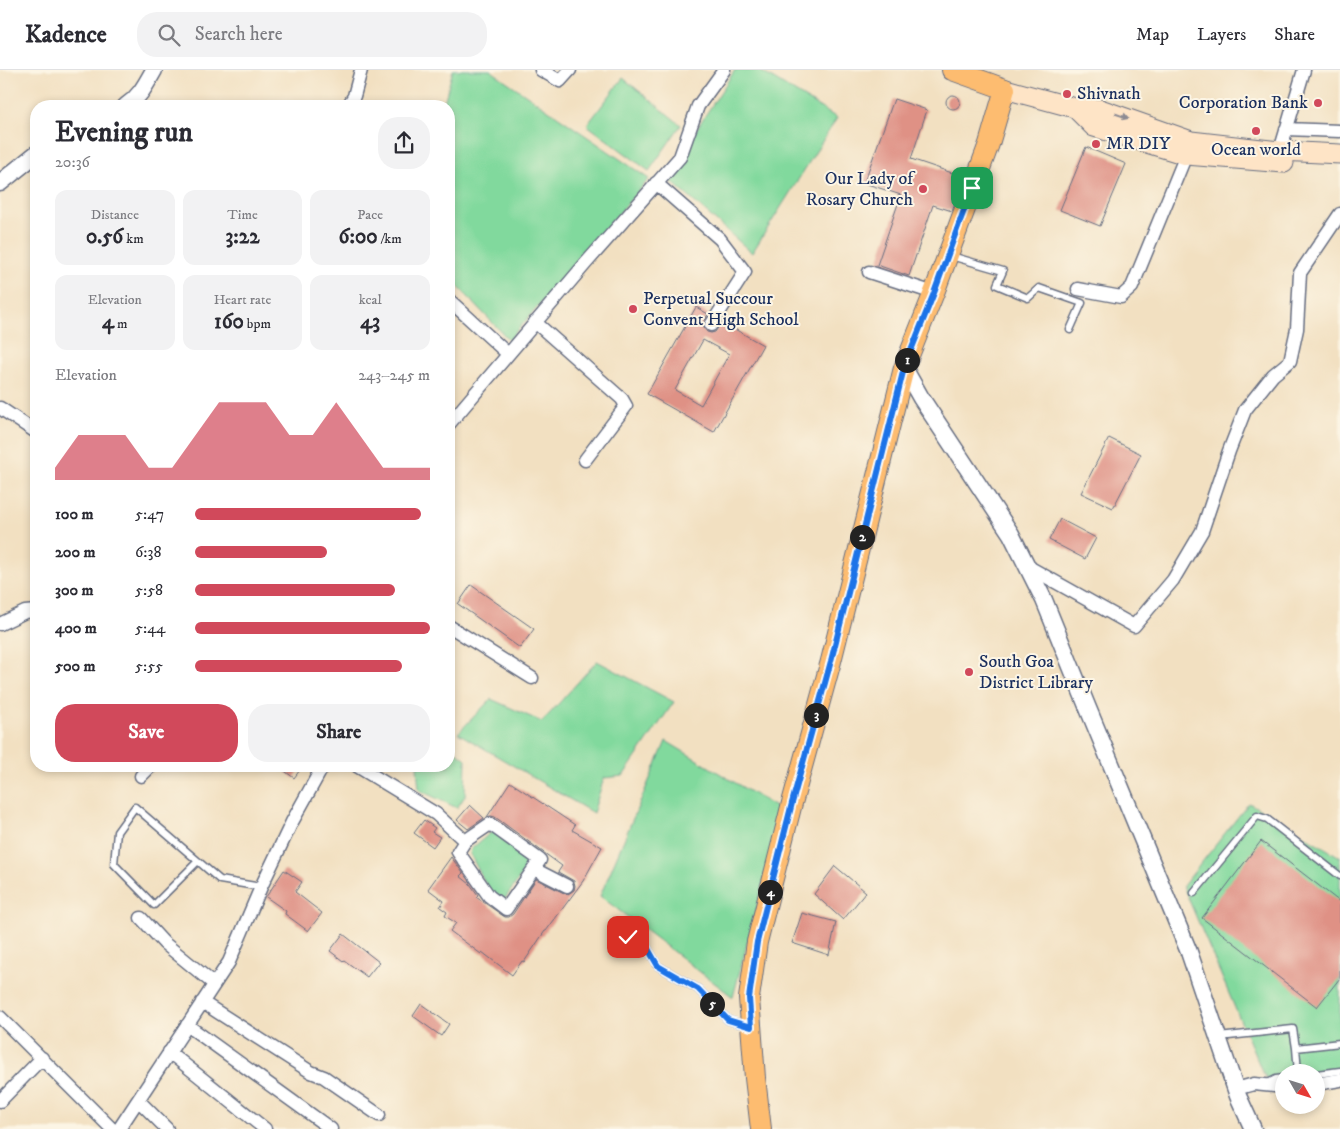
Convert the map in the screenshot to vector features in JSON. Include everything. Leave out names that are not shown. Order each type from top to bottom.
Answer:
[{"type":"main road","points":[[952,70],[986,76],[1005,89],[1074,108],[1100,109],[1192,141],[1340,154]]},
{"type":"main road","points":[[761,1129],[754,1078],[749,998],[757,942],[792,803],[831,661],[904,368],[989,144],[1005,89]]},
{"type":"main road","points":[[1074,108],[1094,127],[1186,155],[1302,165],[1340,166]]},
{"type":"street","points":[[135,100],[154,70]]},
{"type":"street","points":[[352,100],[361,70]]},
{"type":"street","points":[[541,70],[560,81],[570,70]]},
{"type":"street","points":[[455,417],[535,322],[680,157],[698,106],[724,70]]},
{"type":"street","points":[[1280,150],[1304,70]]},
{"type":"street","points":[[1286,129],[1340,132]]},
{"type":"street","points":[[1078,289],[1121,297],[1132,287],[1186,155]]},
{"type":"street","points":[[0,183],[30,159]]},
{"type":"street","points":[[656,183],[720,239],[745,272],[711,325]]},
{"type":"street","points":[[1027,566],[1134,626],[1173,580],[1202,531],[1228,451],[1245,410],[1273,375],[1290,361],[1297,329],[1300,273],[1340,214]]},
{"type":"street","points":[[868,272],[934,293]]},
{"type":"street","points":[[455,305],[508,354]]},
{"type":"street","points":[[535,322],[622,399],[626,406],[585,460]]},
{"type":"street","points":[[904,368],[921,398],[1011,534],[1044,600],[1086,706],[1189,952],[1236,1089],[1253,1129]]},
{"type":"street","points":[[0,408],[30,428]]},
{"type":"street","points":[[0,624],[30,612]]},
{"type":"street","points":[[455,630],[532,678]]},
{"type":"street","points":[[141,776],[145,772]]},
{"type":"street","points":[[119,1129],[228,962],[292,822],[320,772]]},
{"type":"street","points":[[367,772],[436,814],[465,841]]},
{"type":"street","points":[[490,824],[540,860],[506,908],[489,896],[458,852],[465,841],[490,824]]},
{"type":"street","points":[[534,869],[567,886]]},
{"type":"street","points":[[141,918],[164,943],[214,984]]},
{"type":"street","points":[[202,1002],[311,1072],[324,1077],[380,1115]]},
{"type":"street","points":[[0,1017],[112,1129]]},
{"type":"street","points":[[187,1025],[331,1129]]},
{"type":"street","points":[[169,1052],[265,1129]]},
{"type":"street","points":[[0,1101],[42,1058]]},
{"type":"street","points":[[1325,1082],[1340,1080]]},
{"type":"street","points":[[1236,1089],[1254,1084],[1275,1086]]},
{"type":"street","points":[[138,1100],[167,1129]]},
{"type":"lane","points":[[948,255],[1003,271],[997,285],[1028,298],[1038,288],[1082,303],[1070,330]]},
{"type":"lane","points":[[198,861],[154,906],[114,864],[116,832],[135,807],[198,861],[220,880],[261,887]]},
{"type":"lane","points":[[1194,893],[1257,816],[1267,819],[1340,876]]},
{"type":"lane","points":[[628,937],[644,942],[658,966],[698,989],[728,1020],[751,1027]]},
{"type":"lane","points":[[1218,1037],[1293,1029],[1297,1064]]},
{"type":"lane","points":[[1296,1048],[1337,1043],[1340,1036]]},
{"type":"lane","points":[[1325,1073],[1340,1071]]},
{"type":"lane","points":[[1265,1085],[1275,1080]]},
{"type":"green space","points":[[453,70],[490,70],[649,179],[509,340],[455,283],[455,100],[445,100]]},
{"type":"green space","points":[[735,70],[759,70],[837,118],[752,253],[672,182],[685,161],[695,131]]},
{"type":"green space","points":[[623,78],[681,125],[649,171],[587,125]]},
{"type":"green space","points":[[597,661],[674,702],[623,776],[604,778],[593,813],[458,733],[491,699],[542,722]]},
{"type":"green space","points":[[666,741],[782,811],[733,997],[600,896]]},
{"type":"green space","points":[[455,751],[466,759],[465,796],[457,808],[419,790],[418,772],[455,772]]},
{"type":"green space","points":[[1249,803],[1340,857],[1340,1078],[1325,1080],[1325,1064],[1275,1064],[1275,1088],[1273,1088],[1262,1071],[1183,886]]},
{"type":"green space","points":[[494,830],[533,859],[504,900],[491,894],[470,854],[471,849]]},
{"type":"building","points":[[950,95],[956,95],[960,102],[956,109],[950,109],[946,105],[946,99]]},
{"type":"building","name":"Our Lady of Rosary Church","points":[[894,99],[927,110],[911,159],[964,177],[952,211],[933,205],[909,276],[877,265],[901,195],[864,183]]},
{"type":"building","points":[[1086,147],[1126,164],[1100,226],[1060,210]]},
{"type":"building","points":[[696,307],[708,314],[703,324],[707,332],[715,332],[722,322],[763,345],[714,432],[647,394]],"holes":[[[703,340],[729,354],[701,405],[675,390]]]},
{"type":"building","points":[[1109,438],[1141,454],[1113,508],[1081,493]]},
{"type":"building","points":[[1060,519],[1096,538],[1085,559],[1049,540]]},
{"type":"building","points":[[471,585],[534,629],[520,648],[458,604]]},
{"type":"building","points":[[286,772],[298,772],[294,778]]},
{"type":"building","points":[[510,782],[575,825],[572,830],[602,847],[583,881],[524,962],[522,961],[512,975],[450,931],[456,923],[445,916],[447,912],[440,907],[444,901],[428,889],[451,857],[463,873],[460,876],[470,884],[478,895],[476,897],[505,917],[513,914],[536,879],[564,893],[568,894],[574,890],[574,881],[558,872],[562,866],[495,817],[487,817]]},
{"type":"building","points":[[470,805],[484,818],[468,829],[457,820]]},
{"type":"building","points":[[424,820],[435,828],[432,832],[440,837],[433,847],[414,833]]},
{"type":"building","points":[[1261,841],[1340,902],[1340,978],[1317,1007],[1202,918]]},
{"type":"building","points":[[835,866],[866,892],[843,920],[814,894]]},
{"type":"building","points":[[284,870],[302,882],[295,892],[322,913],[308,931],[285,914],[286,911],[266,897]]},
{"type":"building","points":[[802,913],[836,922],[829,955],[792,943]]},
{"type":"building","points":[[343,934],[379,962],[367,977],[330,951]]},
{"type":"building","points":[[421,1004],[449,1024],[441,1036],[413,1016]]},
{"type":"place","name":"Shivnath","points":[[1067,94]]},
{"type":"place","name":"Corporation Bank","points":[[1318,103]]},
{"type":"place","name":"Ocean world","points":[[1256,131]]},
{"type":"place","name":"MR DIY","points":[[1096,144]]},
{"type":"place","name":"Our Lady of Rosary Church","points":[[923,189]]},
{"type":"place","name":"Perpetual Succour Convent High School","points":[[633,309]]},
{"type":"place","name":"South Goa District Library","points":[[969,672]]},
{"type":"route","points":[[628,937],[644,942],[658,966],[698,989],[728,1020],[751,1027],[749,998],[757,942],[792,803],[831,661],[904,368],[934,293],[972,188]]}]
